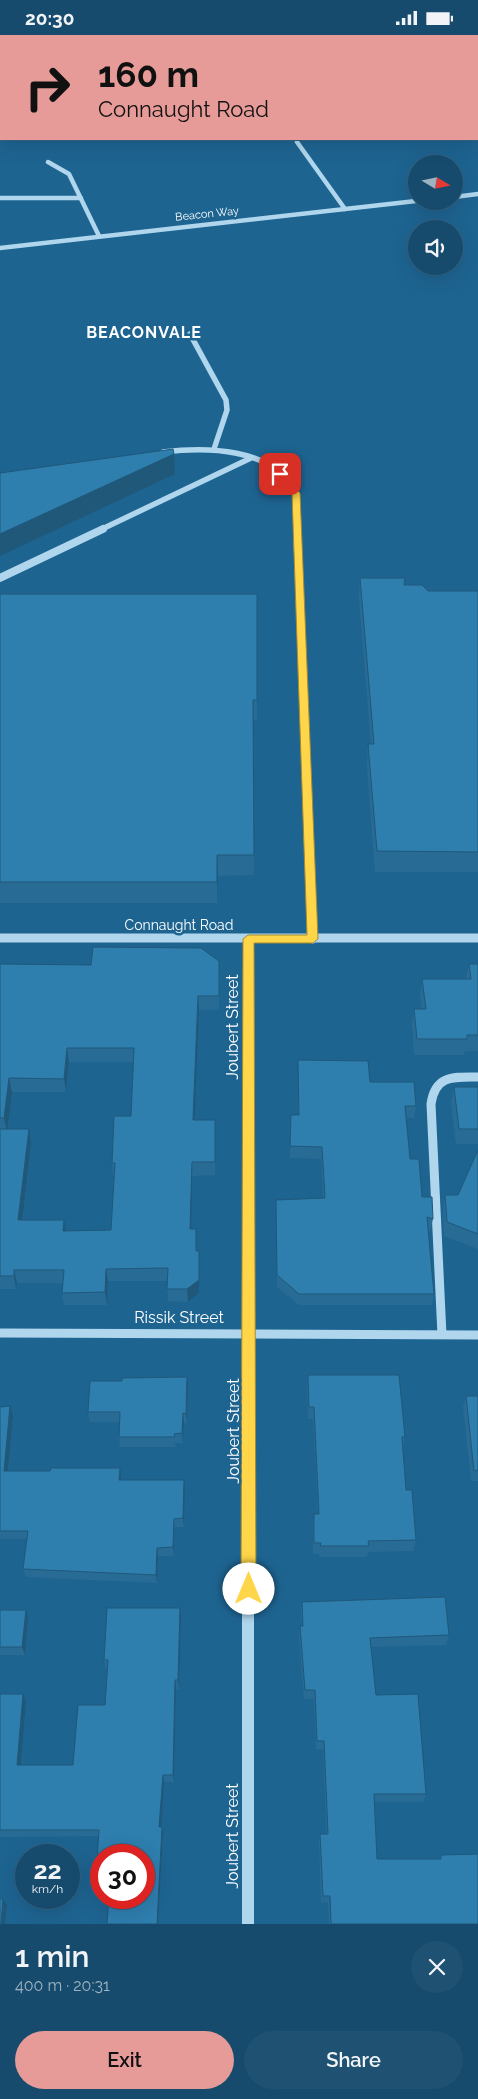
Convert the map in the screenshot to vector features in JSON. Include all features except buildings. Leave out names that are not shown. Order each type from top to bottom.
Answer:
[{"type":"street","points":[[297,142],[345,209]]},
{"type":"street","points":[[48,162],[67,172],[99,236]]},
{"type":"street","points":[[463,196],[478,194]]},
{"type":"street","points":[[0,198],[81,198]]},
{"type":"street","name":"Beacon Way","points":[[0,248],[408,202]]},
{"type":"street","points":[[190,334],[226,401],[227,410],[214,449]]},
{"type":"street","points":[[156,453],[176,450],[214,449],[251,458],[265,464],[280,474],[296,493],[313,939]]},
{"type":"street","points":[[0,578],[251,458]]},
{"type":"street","name":"Connaught Road","points":[[0,938],[478,938]]},
{"type":"street","name":"Joubert Street","points":[[248,939],[248,1924]]},
{"type":"street","points":[[442,1335],[431,1104],[434,1089],[438,1083],[457,1077],[478,1077]]},
{"type":"street","name":"Rissik Street","points":[[0,1333],[478,1335]]},
{"type":"district","name":"BEACONVALE","points":[[144,332]]},
{"type":"route","points":[[249,1589],[248,939],[313,939],[296,493],[280,474]]}]
